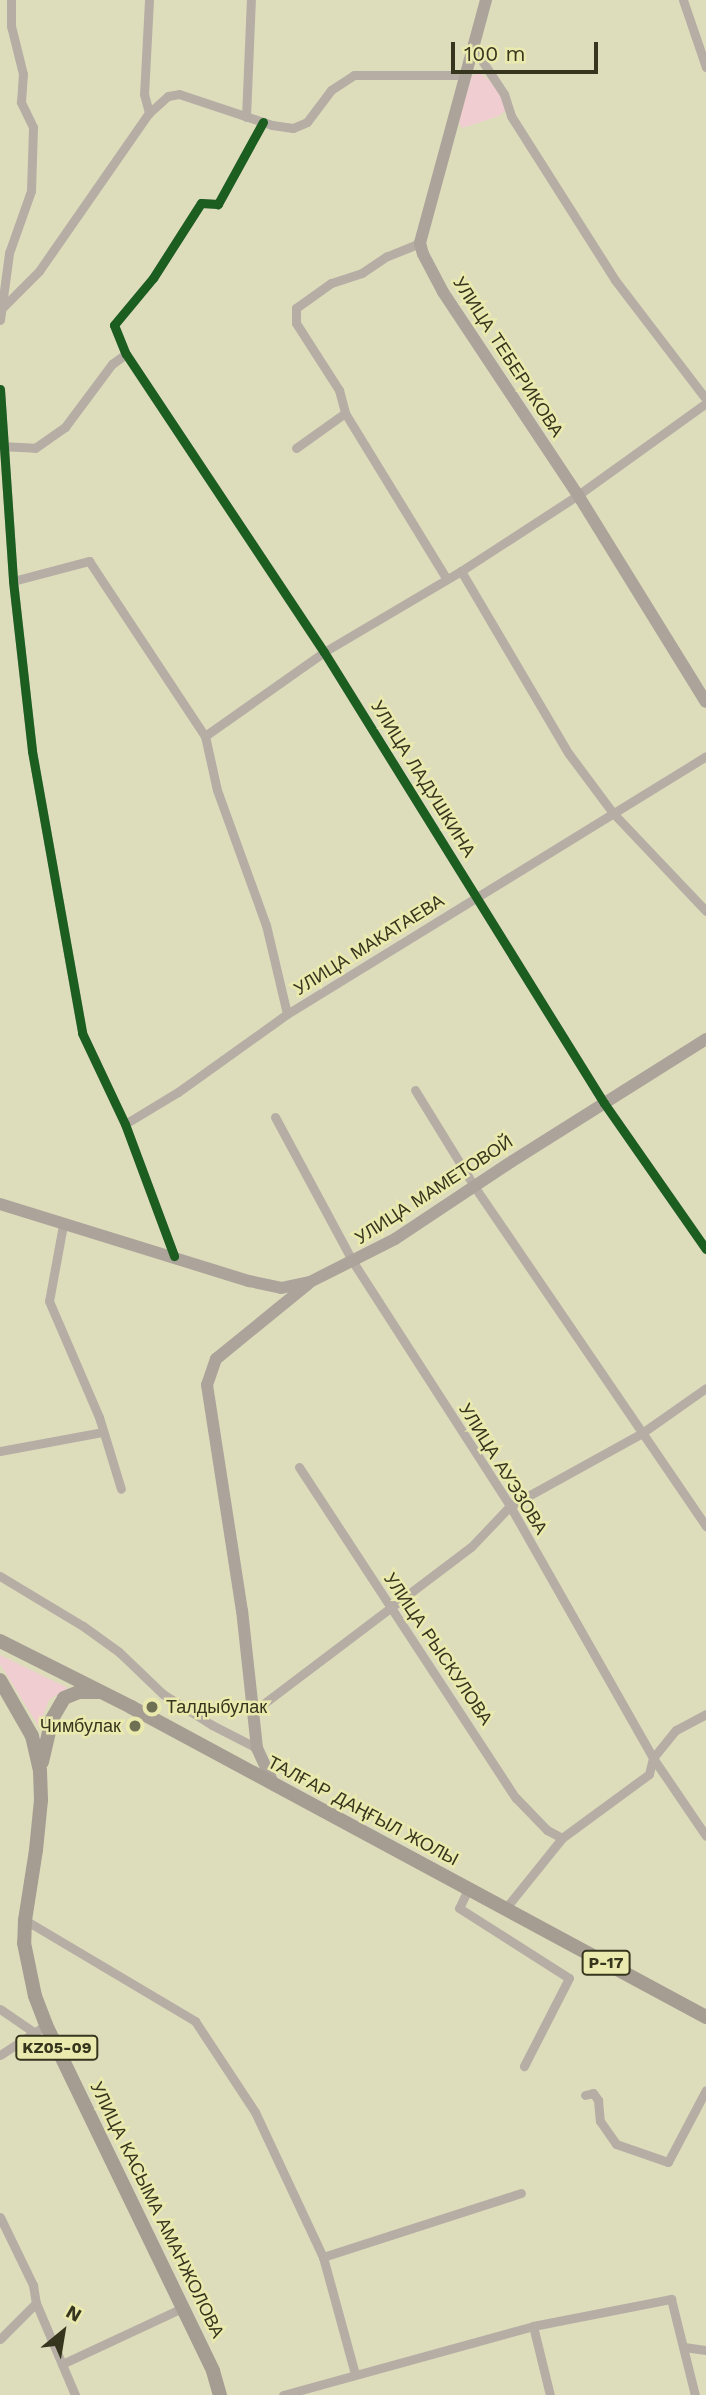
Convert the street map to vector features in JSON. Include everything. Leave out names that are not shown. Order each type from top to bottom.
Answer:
[{"type":"main road","name":"ТАЛҒАР ДАҢҒЫЛ ЖОЛЫ","points":[[0,1640],[706,2017]]},
{"type":"main road","name":"УЛИЦА КАСЫМА АМАНЖОЛОВА","points":[[0,1680],[32,1736],[40,1770],[41,1800],[36,1850],[24,1920],[28,1971],[40,2029],[183,2308],[213,2371],[220,2395]]},
{"type":"main road","points":[[40,1770],[52,1719],[64,1698],[79,1692],[101,1692]]},
{"type":"street","points":[[0,320],[9,253],[31,191],[33,127],[21,102],[23,74],[11,26],[11,0]]},
{"type":"street","points":[[149,0],[144,94],[149,113]]},
{"type":"street","points":[[246,117],[251,0]]},
{"type":"street","points":[[446,578],[345,413],[339,390],[296,323],[296,308],[331,283],[362,273],[387,256],[420,243],[486,0]]},
{"type":"street","points":[[683,0],[706,66]]},
{"type":"street","points":[[205,736],[324,652],[461,571],[578,495],[706,401],[599,257],[511,116],[504,94],[474,47]]},
{"type":"street","points":[[1,309],[39,271],[149,113],[168,96],[179,94],[246,117],[293,128],[307,122],[331,90],[354,75],[466,75]]},
{"type":"street","name":"УЛИЦА ЛАДУШКИНА","points":[[263,122],[218,204],[201,203],[153,278],[114,325],[125,354],[324,652],[604,1103],[706,1249]]},
{"type":"street","name":"УЛИЦА ТЕБЕРИКОВА","points":[[420,243],[443,292],[578,495],[706,702]]},
{"type":"street","points":[[2,445],[36,447],[65,427],[112,364],[125,354]]},
{"type":"street","points":[[0,389],[13,581],[32,751],[82,1033],[125,1124],[174,1256]]},
{"type":"street","points":[[296,448],[345,413]]},
{"type":"street","points":[[13,581],[89,561],[205,736],[217,790],[267,925],[287,1014]]},
{"type":"street","points":[[461,571],[569,754],[613,813],[706,912]]},
{"type":"street","name":"УЛИЦА МАКАТАЕВА","points":[[125,1124],[178,1092],[287,1014],[404,945],[477,895],[706,756]]},
{"type":"street","name":"УЛИЦА МАМЕТОВОЙ","points":[[0,1204],[249,1281],[281,1287],[310,1282],[395,1240],[474,1186],[706,1039]]},
{"type":"street","points":[[415,1090],[474,1186],[706,1526]]},
{"type":"street","name":"УЛИЦА АУЭЗОВА","points":[[275,1117],[353,1262],[510,1506],[653,1758],[706,1836]]},
{"type":"street","points":[[63,1225],[48,1301],[103,1432],[121,1489]]},
{"type":"street","points":[[274,1785],[257,1748],[243,1611],[207,1385],[216,1359],[310,1282]]},
{"type":"street","points":[[254,1712],[390,1605],[471,1546],[510,1506],[642,1433],[706,1388]]},
{"type":"street","points":[[0,1451],[103,1432]]},
{"type":"street","name":"УЛИЦА РЫСКУЛОВА","points":[[299,1467],[516,1798],[547,1830],[562,1838]]},
{"type":"street","points":[[0,1576],[83,1626],[119,1652],[163,1694],[212,1725],[257,1748]]},
{"type":"street","points":[[505,1909],[562,1838],[649,1774],[653,1758],[676,1730],[706,1714]]},
{"type":"street","points":[[468,1889],[459,1908],[569,1978],[524,2066]]},
{"type":"street","points":[[24,1920],[195,2021],[255,2112],[323,2257],[355,2374]]},
{"type":"street","points":[[0,2009],[40,2029],[0,2056]]},
{"type":"street","points":[[585,2095],[593,2094],[598,2101],[600,2121],[616,2144],[668,2162],[706,2090]]},
{"type":"street","points":[[323,2257],[521,2193]]},
{"type":"street","points":[[0,2217],[33,2285],[36,2303],[75,2395]]},
{"type":"street","points":[[283,2395],[533,2326],[671,2299],[695,2395]]},
{"type":"street","points":[[0,2339],[36,2303]]},
{"type":"street","points":[[62,2364],[183,2308]]},
{"type":"street","points":[[533,2326],[550,2395]]},
{"type":"street","points":[[684,2347],[706,2350]]},
{"type":"shaded area","points":[[480,73],[497,87],[506,110],[499,116],[462,128],[459,123],[472,76]]},
{"type":"shaded area","points":[[0,1655],[68,1688],[49,1700],[39,1727],[0,1664]]},
{"type":"cycle path","points":[[263,122],[218,204],[201,203],[153,278],[114,325],[126,354],[324,652],[604,1103],[706,1249]]},
{"type":"cycle path","points":[[0,389],[13,581],[32,751],[82,1033],[125,1124],[174,1256]]},
{"type":"place","name":"Талдыбулак","points":[[152,1707]]},
{"type":"place","name":"Чимбулак","points":[[135,1726]]}]
